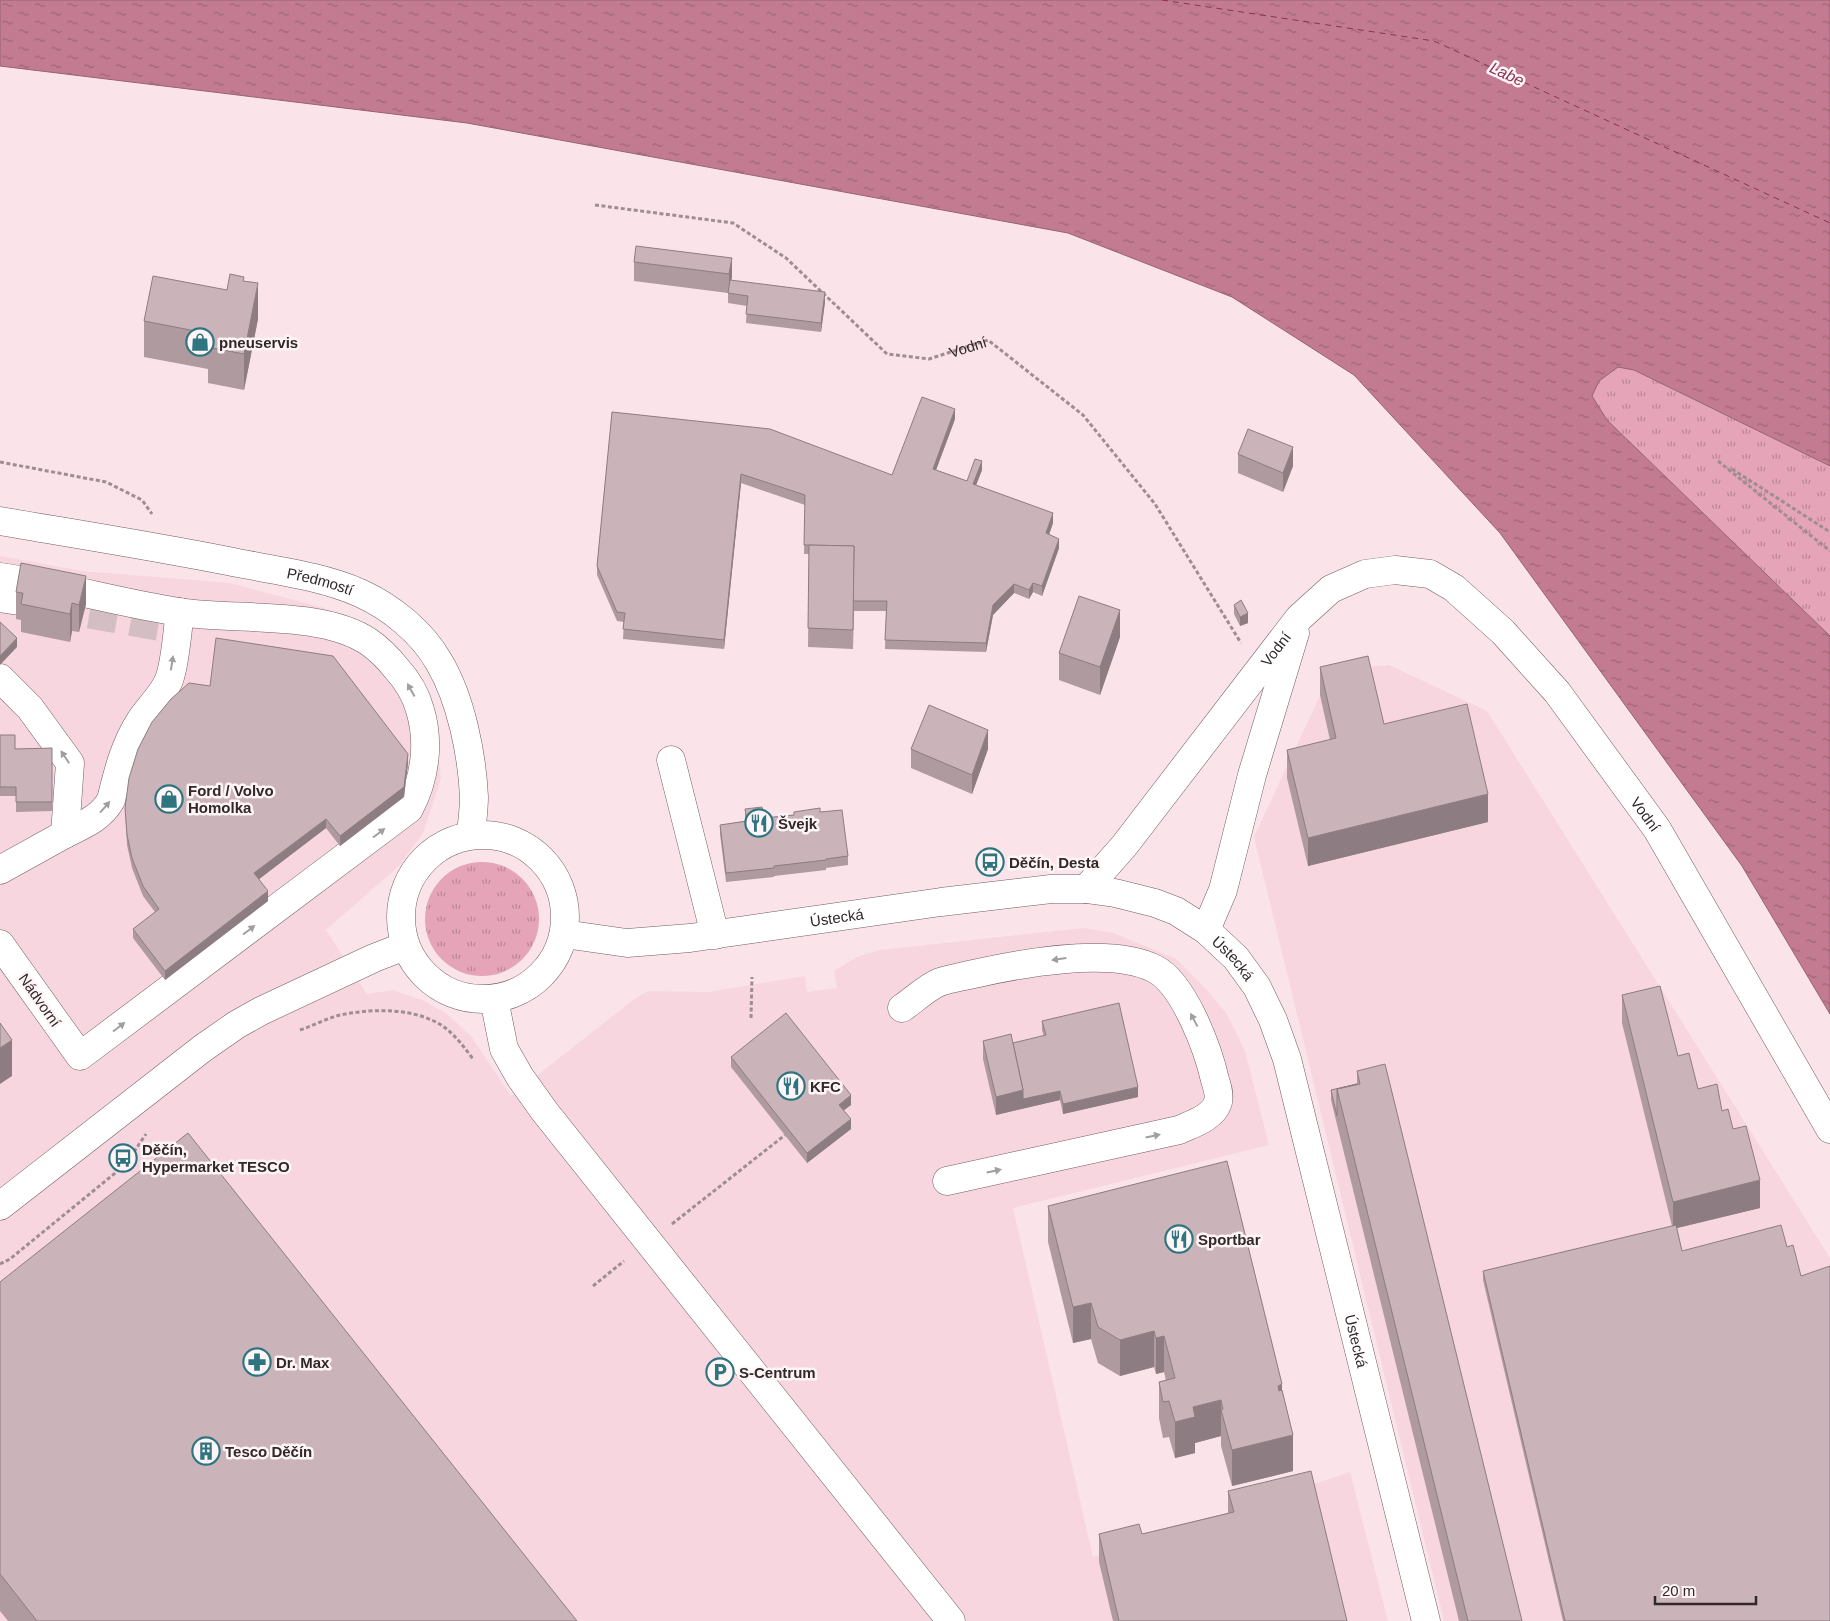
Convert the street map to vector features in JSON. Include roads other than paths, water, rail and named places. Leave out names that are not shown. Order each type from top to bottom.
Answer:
[{"type":"street","name":"Předmostí","points":[[0,521],[162,548],[324,580],[372,599],[415,632],[439,662],[456,701],[467,744],[473,789],[471,835]]},
{"type":"street","name":"Vodní","points":[[1086,889],[1124,846],[1299,618],[1331,589],[1364,574],[1395,570],[1430,574],[1454,588],[1503,632],[1557,692],[1657,829],[1830,1129]]},
{"type":"street","points":[[0,577],[180,612],[170,678],[160,695],[150,706],[126,748],[111,800],[107,807],[92,821],[0,870]]},
{"type":"street","name":"Nádvorní","points":[[0,944],[80,1056],[392,824],[409,809],[418,793],[424,773],[424,723],[418,704],[412,690],[399,671],[385,654],[368,641],[350,632],[316,622],[180,612]]},
{"type":"street","points":[[1206,930],[1223,890],[1252,775],[1299,618]]},
{"type":"street","points":[[0,678],[30,708],[70,763],[65,834]]},
{"type":"street","points":[[671,760],[715,935]]},
{"type":"street","points":[[471,835],[498,835],[523,844],[544,860],[558,882],[566,908],[564,934],[555,958],[539,978],[518,992],[494,1000],[466,998],[440,988],[418,970],[405,946],[400,921],[402,897],[412,874],[428,855],[434,851],[448,842],[471,835]]},
{"type":"street","name":"Ústecká","points":[[564,934],[627,943],[715,935],[941,902],[1051,890],[1086,889],[1115,893],[1154,902],[1176,910],[1206,930],[1236,958],[1256,987],[1273,1020],[1287,1059],[1426,1621]]},
{"type":"street","points":[[0,1206],[203,1048],[236,1025],[270,1007],[405,946]]},
{"type":"street","points":[[902,1008],[939,982],[993,969],[1075,957],[1134,961],[1158,970],[1170,982],[1186,1004],[1204,1038],[1214,1072],[1218,1102],[1207,1116],[1179,1130],[947,1181]]},
{"type":"street","points":[[494,1000],[504,1049],[520,1077],[545,1112],[951,1621]]},
{"type":"water","name":"Labe","points":[[0,0],[1830,0],[1830,466],[1634,370],[1618,367],[1599,381],[1592,396],[1607,420],[1830,636],[1830,1014],[1742,866],[1500,533],[1354,375],[1232,297],[1068,233],[467,123],[0,66]]},
{"type":"tunnel","points":[[48,607],[177,630]]},
{"type":"place","name":"pneuservis","points":[[200,342]]},
{"type":"place","name":"Ford / Volvo Homolka","points":[[169,799]]},
{"type":"place","name":"Švejk","points":[[759,823]]},
{"type":"place","name":"Děčín, Desta","points":[[990,862]]},
{"type":"place","name":"KFC","points":[[791,1086]]},
{"type":"place","name":"Děčín, Hypermarket TESCO","points":[[123,1158]]},
{"type":"place","name":"Sportbar","points":[[1179,1239]]},
{"type":"place","name":"Dr. Max","points":[[257,1362]]},
{"type":"place","name":"S-Centrum","points":[[720,1372]]},
{"type":"place","name":"Tesco Děčín","points":[[206,1451]]}]
